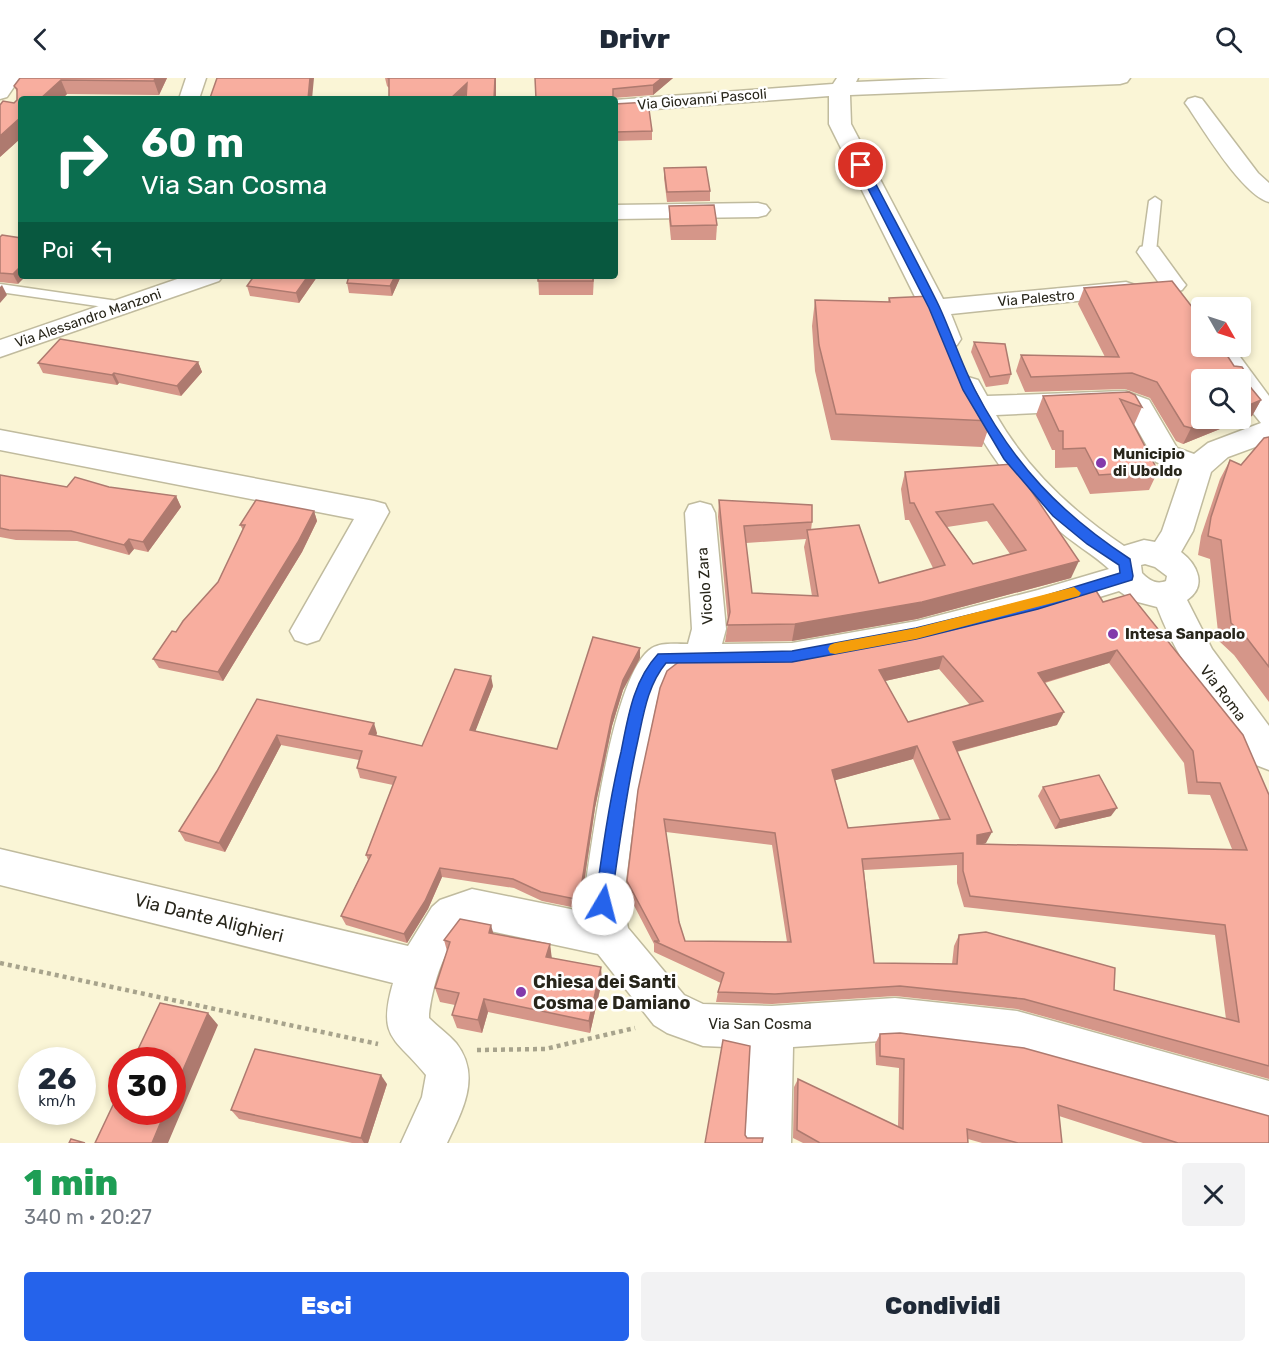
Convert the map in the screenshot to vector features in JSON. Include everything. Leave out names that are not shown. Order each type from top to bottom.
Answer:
[{"type":"street","points":[[4,102],[10,78]]},
{"type":"street","points":[[190,96],[196,78]]},
{"type":"street","name":"Via Giovanni Pascoli","points":[[618,106],[782,85],[1120,78]]},
{"type":"street","points":[[843,84],[840,124],[934,308],[978,406],[1008,456],[1058,512],[1126,570],[1140,589],[1160,595],[1169,595],[1182,587],[1184,581],[1178,567],[1163,556],[1144,552],[1136,554],[1126,570]]},
{"type":"street","points":[[1195,103],[1250,178],[1269,195]]},
{"type":"street","points":[[618,212],[758,210]]},
{"type":"street","name":"Via Palestro","points":[[934,308],[1180,295],[1149,252]]},
{"type":"street","name":"Via Alessandro Manzoni","points":[[0,349],[201,279]]},
{"type":"street","points":[[1226,357],[1269,416]]},
{"type":"street","points":[[978,406],[1125,400],[1139,407],[1166,455],[1198,467]]},
{"type":"street","points":[[1163,556],[1177,531],[1198,467],[1218,450],[1269,431]]},
{"type":"street","points":[[0,440],[374,512],[307,631]]},
{"type":"street","name":"Vicolo Zara","points":[[700,513],[709,629],[701,658]]},
{"type":"street","name":"Via San Cosma","points":[[1126,570],[1038,603],[916,634],[792,657],[663,658],[652,670],[639,700],[617,802],[603,904],[610,937],[669,1010],[682,1018],[702,1025],[772,1027],[895,1019],[1017,1033],[1269,1103]]},
{"type":"street","name":"Via Roma","points":[[1169,595],[1176,617],[1192,650],[1269,754]]},
{"type":"street","name":"Via Dante Alighieri","points":[[0,867],[419,969]]},
{"type":"street","points":[[424,1143],[449,1081],[448,1070],[415,1033],[409,1023],[407,1010],[419,969],[435,935],[454,914],[472,908],[610,937]]},
{"type":"street","points":[[768,1143],[772,1027]]},
{"type":"lane","points":[[1149,252],[1149,232],[1155,201]]},
{"type":"lane","points":[[0,288],[124,306]]},
{"type":"path","points":[[0,963],[413,1052],[545,1049],[562,1043],[682,1018]]},
{"type":"building","points":[[20,78],[155,78],[154,81],[61,80],[43,96],[18,96],[18,120],[0,136],[0,105],[3,101],[14,103],[17,100],[17,89],[14,86]]},
{"type":"building","points":[[217,78],[310,78],[308,96],[211,96]]},
{"type":"building","points":[[495,78],[494,96],[466,96],[467,83],[453,96],[389,96],[389,79]]},
{"type":"building","points":[[535,78],[662,78],[653,85],[613,89],[613,96],[536,96]]},
{"type":"building","points":[[648,102],[652,131],[618,132],[618,104]]},
{"type":"building","points":[[706,167],[710,191],[667,192],[664,168]]},
{"type":"building","points":[[714,205],[717,225],[671,226],[669,206]]},
{"type":"building","points":[[2,235],[18,238],[18,269],[13,274],[0,273],[0,237]]},
{"type":"building","points":[[252,279],[306,279],[296,293],[247,286]]},
{"type":"building","points":[[348,279],[394,279],[390,286],[347,283]]},
{"type":"building","points":[[538,279],[593,279],[593,281],[538,281]]},
{"type":"building","points":[[1172,281],[1191,306],[1191,357],[1228,357],[1234,366],[1243,369],[1191,369],[1191,428],[1184,426],[1157,382],[1132,373],[1031,377],[1021,355],[1119,357],[1084,288]]},
{"type":"building","points":[[932,296],[970,381],[991,421],[836,414],[819,345],[815,300],[890,302],[889,298]]},
{"type":"building","points":[[60,339],[198,362],[177,386],[114,373],[112,375],[38,363]]},
{"type":"building","points":[[974,342],[1005,344],[1011,374],[990,377]]},
{"type":"building","points":[[1251,388],[1261,400],[1251,404]]},
{"type":"building","points":[[1129,392],[1135,395],[1142,407],[1120,399],[1158,471],[1099,475],[1085,448],[1063,449],[1063,431],[1059,431],[1043,396]]},
{"type":"building","points":[[1269,437],[1269,667],[1246,637],[1231,623],[1221,540],[1208,536],[1211,517],[1230,460],[1241,465],[1264,438]]},
{"type":"building","points":[[1013,464],[1079,561],[922,602],[795,624],[727,625],[730,612],[719,500],[812,505],[812,522],[744,526],[752,593],[818,596],[807,530],[859,525],[879,583],[945,565],[914,503],[910,503],[905,472]],"holes":[[[993,504],[1026,550],[973,564],[936,512]]]},
{"type":"building","points":[[0,475],[67,487],[75,477],[109,487],[176,496],[143,542],[129,539],[124,545],[71,531],[0,528]]},
{"type":"building","points":[[256,500],[314,511],[298,542],[218,672],[153,659],[172,631],[176,632],[218,582],[245,525],[240,525]]},
{"type":"building","points":[[1095,589],[1103,602],[1130,594],[1243,735],[1269,795],[1269,1066],[1024,999],[900,986],[775,994],[718,992],[724,973],[654,941],[659,941],[627,881],[638,790],[660,688],[667,671],[680,661],[795,660],[922,636]],"holes":[[[1117,650],[1193,751],[1197,782],[1220,783],[1247,850],[977,844],[977,835],[992,832],[953,742],[1064,712],[1038,673]],[[943,656],[983,701],[908,722],[879,670]],[[917,746],[950,819],[848,828],[832,770]],[[664,819],[775,833],[791,942],[685,941],[679,922]],[[963,853],[963,871],[970,896],[1225,925],[1239,1022],[1114,990],[1115,968],[986,932],[959,935],[957,964],[874,963],[862,859]]]},
{"type":"building","points":[[593,637],[640,648],[623,680],[612,716],[595,798],[581,888],[575,899],[541,892],[513,879],[440,868],[425,901],[404,934],[341,916],[371,855],[366,855],[396,777],[357,768],[362,751],[277,735],[219,843],[179,831],[217,771],[257,699],[374,723],[369,734],[422,746],[455,669],[491,676],[470,730],[557,749]]},
{"type":"building","points":[[1099,775],[1117,808],[1060,820],[1043,787]]},
{"type":"building","name":"Chiesa dei Santi Cosma e Damiano","points":[[460,919],[491,925],[489,933],[550,944],[546,957],[601,967],[589,1021],[484,999],[478,1020],[452,1015],[459,993],[435,988],[450,942],[444,940]]},
{"type":"building","points":[[160,1003],[208,1013],[186,1063],[186,1047],[139,1047]]},
{"type":"building","points":[[900,1033],[1024,1048],[1269,1116],[1269,1143],[1178,1143],[1058,1105],[1062,1143],[1018,1143],[967,1129],[968,1143],[820,1143],[797,1130],[798,1079],[903,1129],[904,1059],[880,1056],[880,1034]]},
{"type":"building","points":[[723,1040],[750,1046],[745,1135],[747,1138],[763,1138],[762,1143],[705,1143]]},
{"type":"building","points":[[255,1049],[381,1075],[361,1138],[231,1110]]},
{"type":"building","points":[[108,1116],[108,1125],[160,1125],[152,1143],[95,1143]]},
{"type":"building","points":[[71,1139],[85,1143],[69,1143]]},
{"type":"slow traffic","points":[[835,649],[916,634],[1074,593]]},
{"type":"place","name":"Municipio di Uboldo","points":[[1101,463]]},
{"type":"place","name":"Intesa Sanpaolo","points":[[1113,634]]},
{"type":"place","name":"Chiesa dei Santi Cosma e Damiano","points":[[521,992]]},
{"type":"route","points":[[603,904],[617,802],[639,700],[652,670],[663,658],[792,657],[916,634],[1038,603],[1127,576],[1125,563],[1058,512],[1008,456],[969,390],[934,308],[861,165]]}]
